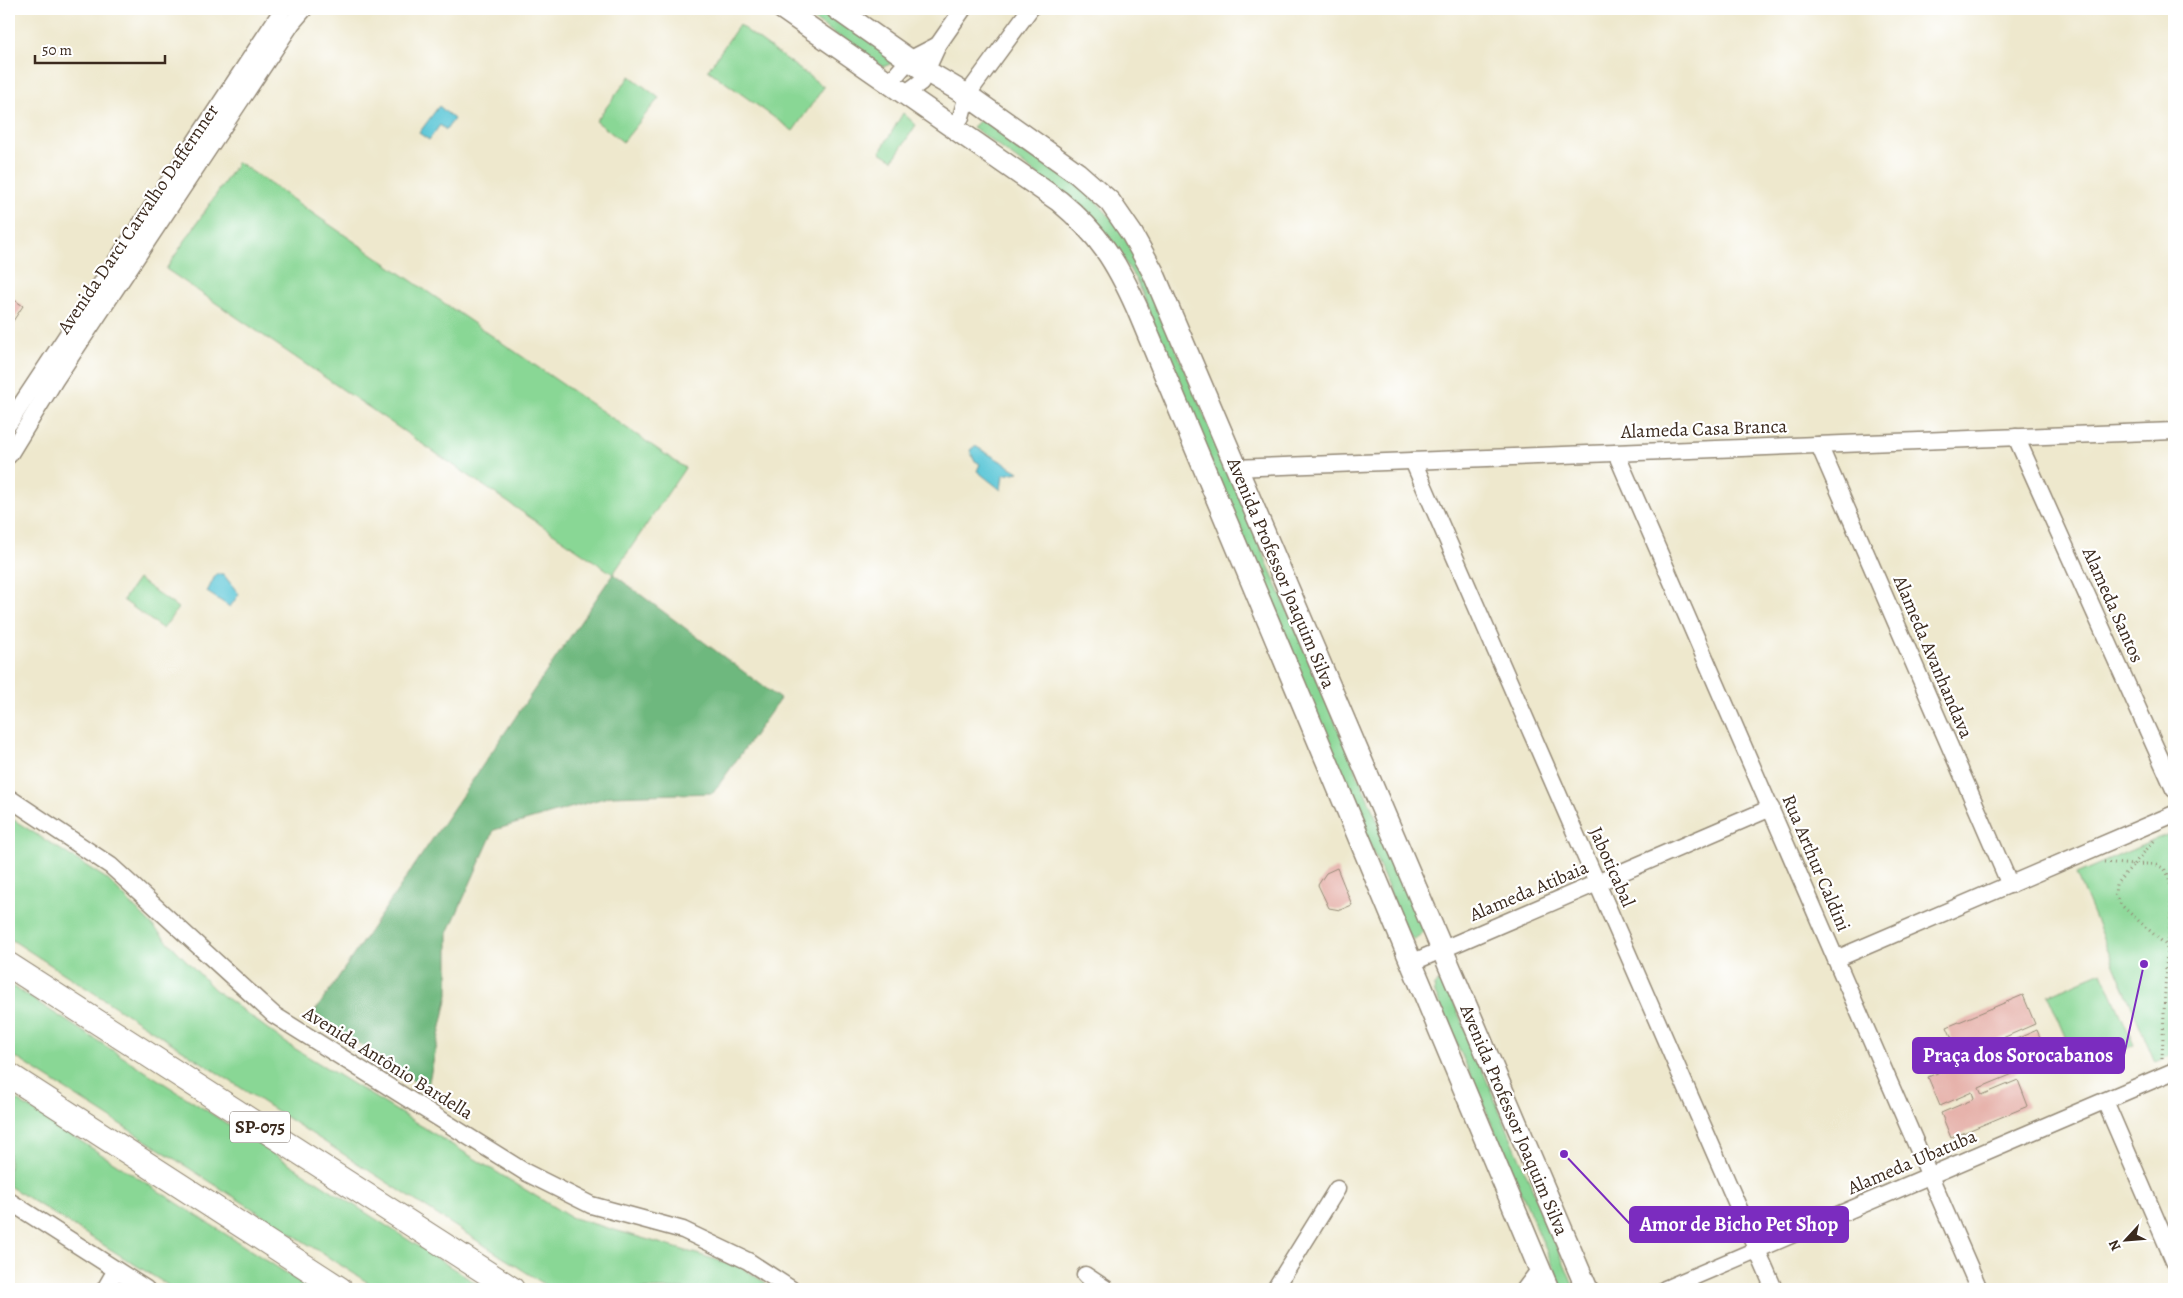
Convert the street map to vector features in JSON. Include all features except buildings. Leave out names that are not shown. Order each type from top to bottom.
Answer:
[{"type":"highway","name":"SP-075","points":[[9,965],[512,1289]]},
{"type":"highway","points":[[9,1075],[340,1289]]},
{"type":"main road","name":"Avenida Professor Joaquim Silva","points":[[784,9],[1059,201],[1082,220],[1108,250],[1124,278],[1548,1289]]},
{"type":"main road","name":"Avenida Professor Joaquim Silva","points":[[837,9],[927,72],[967,95],[1077,173],[1110,202],[1132,234],[1153,272],[1235,468],[1587,1289]]},
{"type":"street","name":"Avenida Darci Carvalho Daffernner","points":[[9,455],[93,308],[283,9]]},
{"type":"street","name":"Avenida Darci Carvalho Daffernner","points":[[9,423],[93,308],[292,23],[304,9]]},
{"type":"street","points":[[898,88],[921,82],[938,45],[963,9]]},
{"type":"street","points":[[948,123],[958,121],[961,117],[967,95],[1030,9]]},
{"type":"street","points":[[898,88],[909,60],[938,45]]},
{"type":"street","name":"Alameda Casa Branca","points":[[1235,468],[2174,431]]},
{"type":"street","name":"Alameda Santos","points":[[2016,437],[2174,789]]},
{"type":"street","name":"Alameda Avanhandava","points":[[1819,445],[2010,885]]},
{"type":"street","name":"Rua Arthur Caldini","points":[[1616,453],[1979,1289]]},
{"type":"street","name":"Jaboticabal","points":[[1413,461],[1774,1289]]},
{"type":"street","name":"Avenida Antônio Bardella","points":[[9,798],[111,866],[274,1016],[525,1172],[591,1205],[683,1230],[748,1261],[791,1289]]},
{"type":"street","name":"Alameda Atibaia","points":[[1442,950],[1771,808]]},
{"type":"street","points":[[1836,959],[2174,814]]},
{"type":"street","points":[[1411,963],[1442,950]]},
{"type":"street","name":"Alameda Ubatuba","points":[[1664,1289],[2168,1074]]},
{"type":"street","points":[[2106,1101],[2174,1261]]},
{"type":"street","points":[[1275,1289],[1337,1189]]},
{"type":"street","points":[[9,1201],[146,1289]]},
{"type":"street","points":[[1525,1289],[1540,1269]]},
{"type":"street","points":[[105,1289],[116,1270]]},
{"type":"street","points":[[1084,1275],[1106,1289]]},
{"type":"path","points":[[2168,1074],[2167,946],[2170,932],[2170,879],[2165,869],[2147,864],[2133,865],[2116,884],[2117,898],[2121,905],[2167,946],[2174,951]]},
{"type":"path","points":[[2170,932],[2174,930]]},
{"type":"green space","points":[[799,9],[826,9],[899,60],[883,67]]},
{"type":"green space","points":[[739,25],[824,87],[793,131],[708,70]]},
{"type":"green space","points":[[630,76],[659,98],[623,142],[596,121]]},
{"type":"green space","points":[[903,113],[916,125],[893,160],[880,152]]},
{"type":"green space","points":[[983,118],[1054,171],[1088,192],[1118,226],[1139,263],[1424,930],[1414,940],[1407,933],[1136,280],[1112,240],[1078,205],[973,127]]},
{"type":"green space","points":[[238,162],[685,468],[613,574],[166,269]]},
{"type":"green space","points":[[613,574],[780,699],[713,793],[611,796],[494,830],[448,933],[448,995],[427,1090],[314,1013]]},
{"type":"green space","points":[[138,579],[178,608],[163,629],[123,600]]},
{"type":"green space","points":[[9,817],[107,879],[214,989],[289,1045],[570,1217],[741,1267],[775,1289],[552,1289],[9,938]]},
{"type":"green space","points":[[2174,833],[2174,1054],[2155,1062],[2076,874]]},
{"type":"green space","points":[[2102,972],[2134,1045],[2080,1069],[2048,995]]},
{"type":"green space","points":[[1438,982],[1445,982],[1575,1289],[1563,1289],[1435,993],[1434,986]]},
{"type":"green space","points":[[9,984],[485,1289],[378,1289],[9,1053]]},
{"type":"green space","points":[[9,1095],[311,1289],[174,1289],[9,1186]]},
{"type":"water","points":[[439,106],[454,119],[446,130],[440,125],[429,140],[419,133]]},
{"type":"water","points":[[975,446],[1019,472],[1003,475],[1001,490],[977,471],[980,464],[974,460],[970,450]]},
{"type":"water","points":[[216,574],[223,574],[239,594],[230,607],[207,592]]},
{"type":"place","name":"Praça dos Sorocabanos","points":[[2144,964]]},
{"type":"place","name":"Amor de Bicho Pet Shop","points":[[1564,1154]]}]
